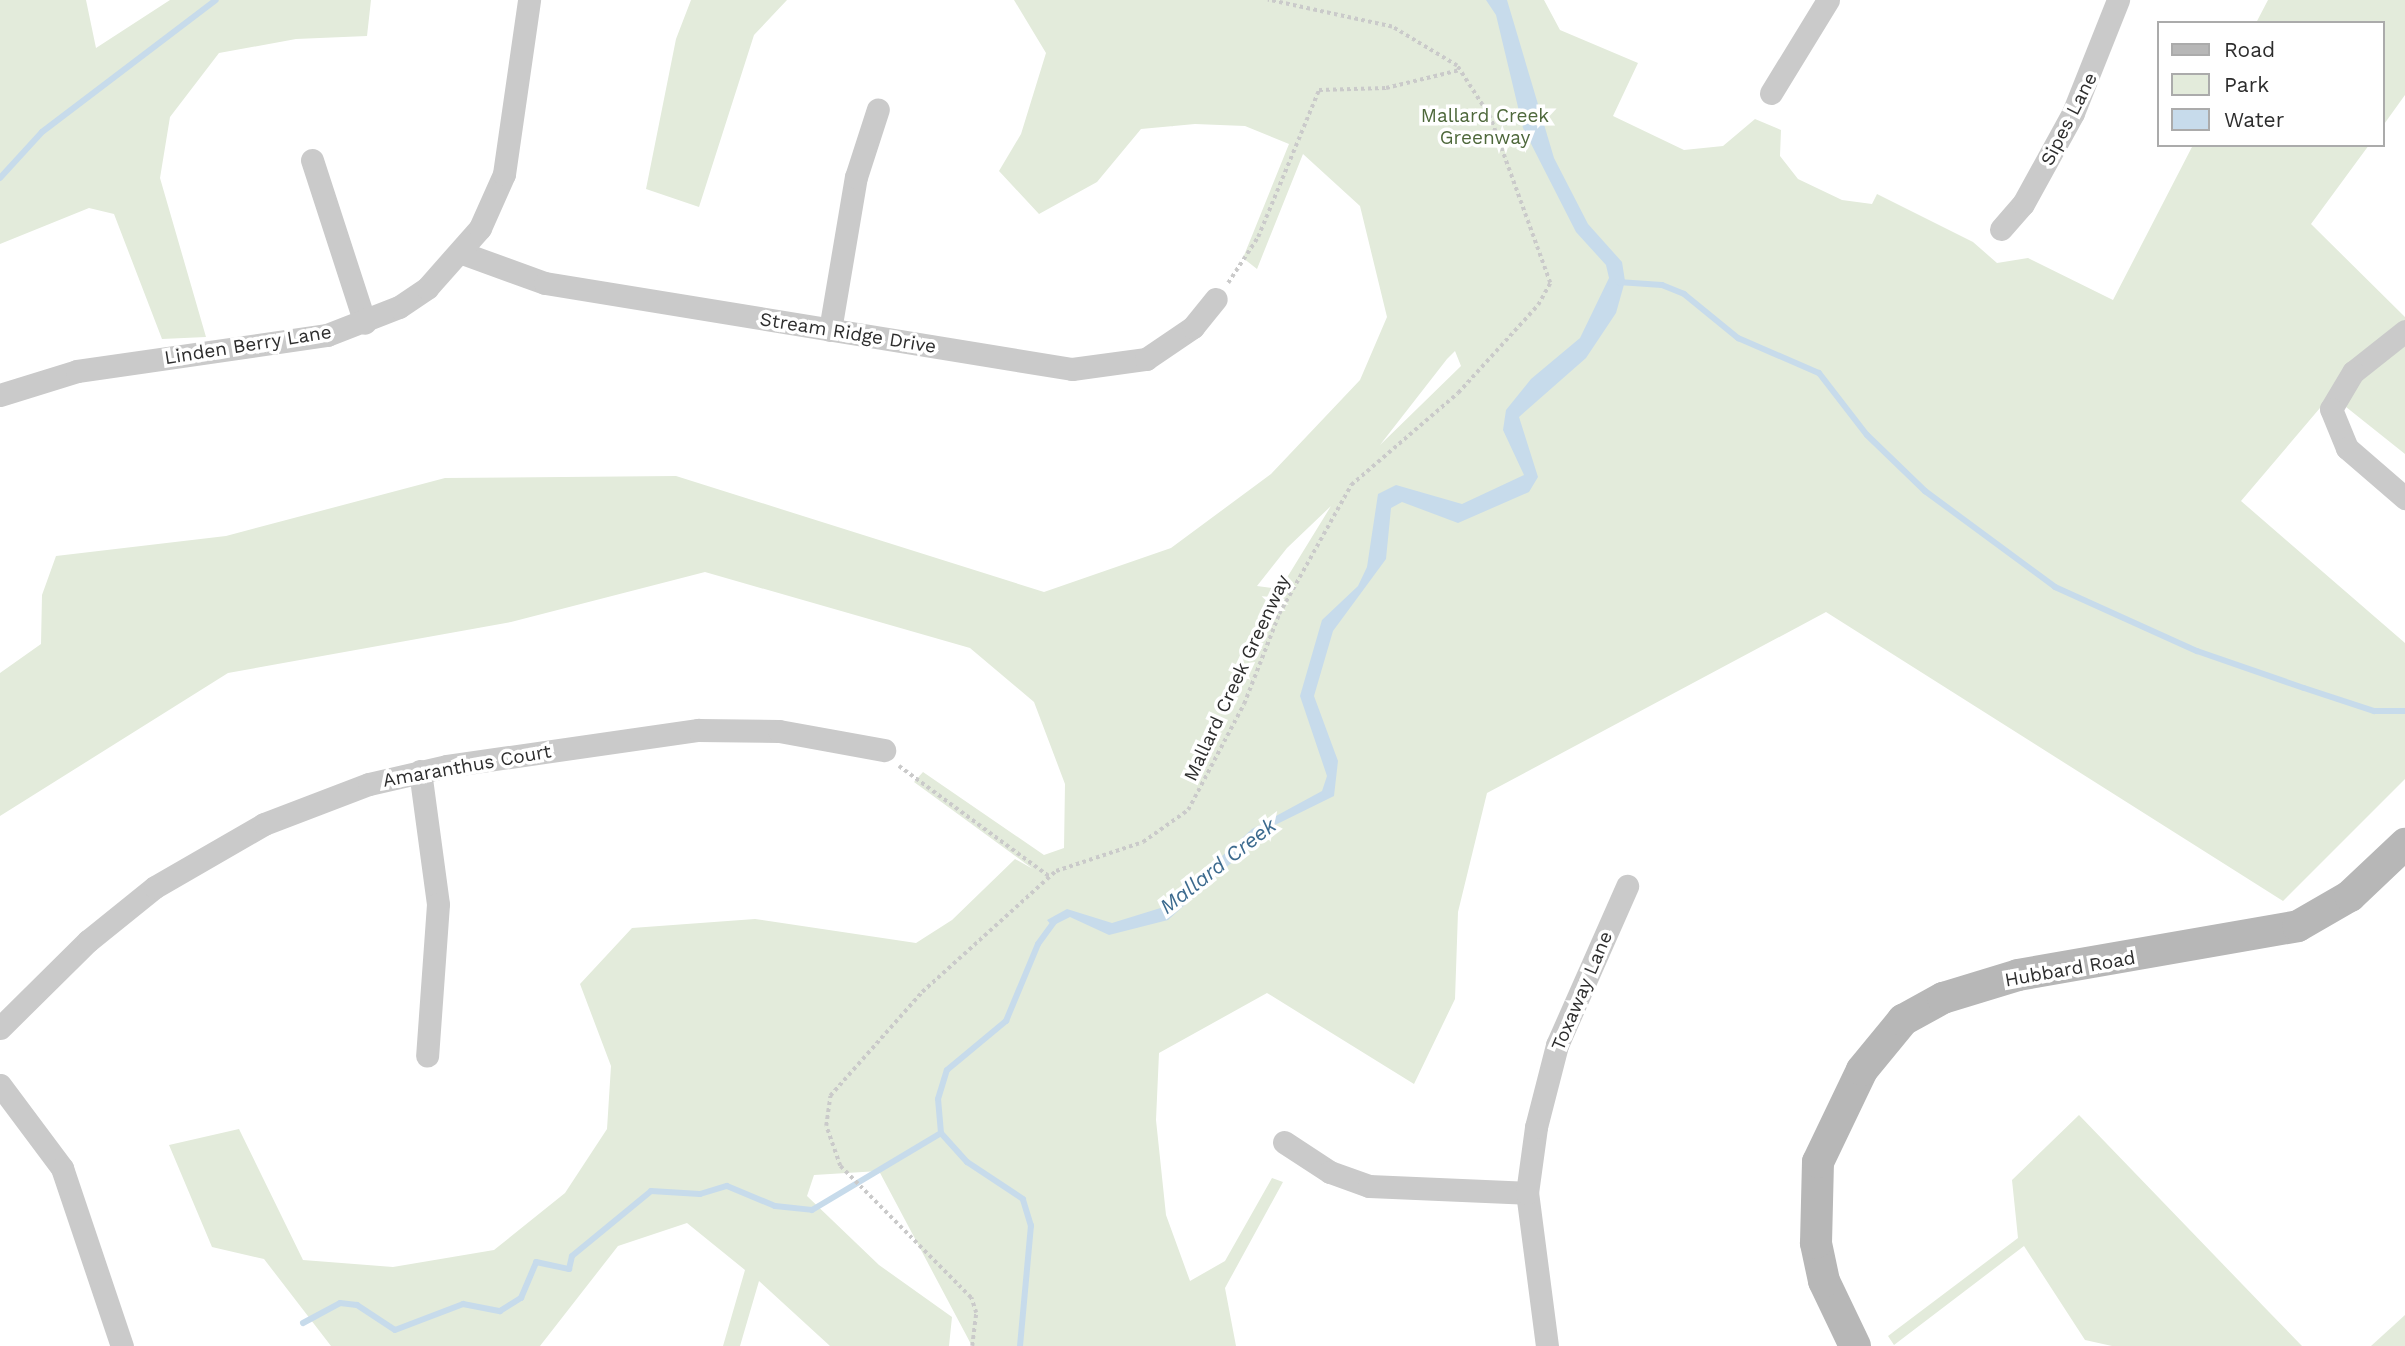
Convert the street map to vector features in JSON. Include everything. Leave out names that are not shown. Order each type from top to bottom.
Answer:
[{"type":"main road","name":"Hubbard Road","points":[[1856,1346],[1824,1281],[1816,1243],[1818,1162],[1862,1070],[1903,1020],[1943,998],[2018,975],[2298,926],[2350,896],[2405,844]]},
{"type":"street","name":"Linden Berry Lane","points":[[0,395],[77,371],[304,341],[365,323],[427,288],[462,253],[504,174],[529,0]]},
{"type":"street","points":[[1771,93],[1828,0]]},
{"type":"street","name":"Sipes Lane","points":[[2001,229],[2023,204],[2073,113],[2118,0]]},
{"type":"street","points":[[830,330],[856,177],[878,110]]},
{"type":"street","points":[[312,160],[365,323]]},
{"type":"street","name":"Stream Ridge Drive","points":[[462,253],[545,284],[1101,370],[1166,348],[1216,299]]},
{"type":"street","points":[[2405,331],[2353,372],[2330,409],[2347,447],[2405,498]]},
{"type":"street","name":"Amaranthus Court","points":[[0,1028],[88,941],[204,856],[320,800],[420,771],[698,730],[779,731],[884,750]]},
{"type":"street","points":[[420,771],[438,904],[427,1056]]},
{"type":"street","name":"Toxaway Lane","points":[[1547,1346],[1527,1193],[1557,1045],[1627,886]]},
{"type":"street","points":[[0,1085],[62,1168],[122,1346]]},
{"type":"street","points":[[1284,1142],[1330,1172],[1369,1186],[1527,1193]]},
{"type":"path","name":"Mallard Creek Greenway","points":[[972,1346],[976,1313],[971,1298],[839,1166],[826,1126],[829,1106],[876,1039],[1049,877],[1062,867],[1143,842],[1188,810],[1244,704],[1279,614],[1351,485],[1458,393],[1548,290],[1549,268],[1507,159],[1461,70],[1434,47],[1392,27],[1268,0]]},
{"type":"path","points":[[1216,299],[1258,237],[1319,90],[1386,88],[1461,70]]},
{"type":"path","points":[[884,750],[910,778],[1049,877]]},
{"type":"green space","points":[[0,0],[86,0],[96,48],[170,0],[371,0],[367,36],[296,39],[219,53],[170,117],[160,178],[206,337],[162,339],[114,214],[89,208],[0,244]]},
{"type":"green space","points":[[691,0],[787,0],[754,35],[699,207],[646,189],[676,39]]},
{"type":"green space","points":[[1014,0],[1544,0],[1560,30],[1638,63],[1613,116],[1684,150],[1723,146],[1755,119],[1781,130],[1780,156],[1798,179],[1842,200],[1872,204],[1877,194],[1973,242],[1997,263],[2028,258],[2113,300],[2192,147],[2368,147],[2311,224],[2405,317],[2405,454],[2331,395],[2241,501],[2405,643],[2405,779],[2283,901],[1826,612],[1487,793],[1458,912],[1455,999],[1414,1084],[1267,993],[1159,1053],[1156,1120],[1166,1215],[1190,1281],[1225,1261],[1272,1178],[1283,1182],[1225,1288],[1236,1346],[972,1346],[879,1171],[814,1175],[807,1196],[879,1265],[952,1317],[949,1346],[830,1346],[759,1281],[740,1346],[723,1346],[745,1270],[687,1223],[618,1246],[540,1346],[331,1346],[264,1259],[212,1247],[169,1145],[239,1129],[303,1260],[393,1267],[494,1250],[565,1193],[607,1129],[611,1066],[580,984],[632,928],[755,919],[916,943],[952,920],[1015,859],[1033,869],[914,782],[923,772],[1044,855],[1064,848],[1065,784],[1034,702],[970,648],[705,572],[511,622],[228,673],[0,816],[0,673],[41,644],[42,595],[56,556],[226,536],[445,478],[676,476],[1044,592],[1171,548],[1271,474],[1360,380],[1387,317],[1360,206],[1303,154],[1257,269],[1243,258],[1289,144],[1245,126],[1195,124],[1141,129],[1097,182],[1039,214],[999,171],[1021,134],[1046,53]],"holes":[[[1455,351],[1461,366],[1380,445]],[[1331,506],[1280,589],[1257,586],[1287,548]]]},
{"type":"green space","points":[[2268,0],[2405,0],[2405,95],[2384,124],[2384,21],[2257,21]]},
{"type":"green space","points":[[2079,1115],[2302,1346],[2112,1346],[2085,1340],[2024,1246],[1894,1345],[1888,1336],[2018,1238],[2012,1180]]},
{"type":"green space","points":[[2405,1315],[2405,1346],[2371,1346]]},
{"type":"water","points":[[1486,0],[1507,0],[1554,158],[1588,224],[1622,262],[1625,281],[1616,313],[1586,358],[1519,417],[1538,477],[1529,492],[1458,523],[1402,502],[1391,508],[1386,559],[1333,631],[1314,696],[1338,761],[1334,796],[1271,827],[1168,920],[1109,935],[1070,917],[1052,926],[1047,920],[1067,909],[1112,923],[1167,906],[1252,829],[1322,791],[1327,776],[1300,696],[1322,620],[1358,586],[1367,567],[1378,494],[1396,485],[1462,504],[1524,475],[1503,430],[1506,410],[1531,379],[1580,338],[1609,278],[1606,265],[1576,232],[1523,128],[1496,15]]},
{"type":"waterway","points":[[0,178],[42,132],[216,0]]},
{"type":"waterway","points":[[1618,282],[1662,285],[1684,294],[1738,338],[1819,373],[1867,435],[1925,491],[2055,587],[2197,651],[2374,711],[2405,711]]},
{"type":"waterway","name":"Mallard Creek","points":[[1020,1346],[1031,1226],[1023,1199],[967,1162],[941,1133],[938,1099],[947,1070],[1006,1021],[1038,944],[1056,919]]},
{"type":"waterway","points":[[303,1323],[340,1303],[357,1305],[395,1330],[463,1304],[500,1311],[521,1298],[536,1262],[569,1269],[572,1256],[651,1191],[700,1194],[727,1186],[775,1206],[812,1210],[941,1133]]}]
